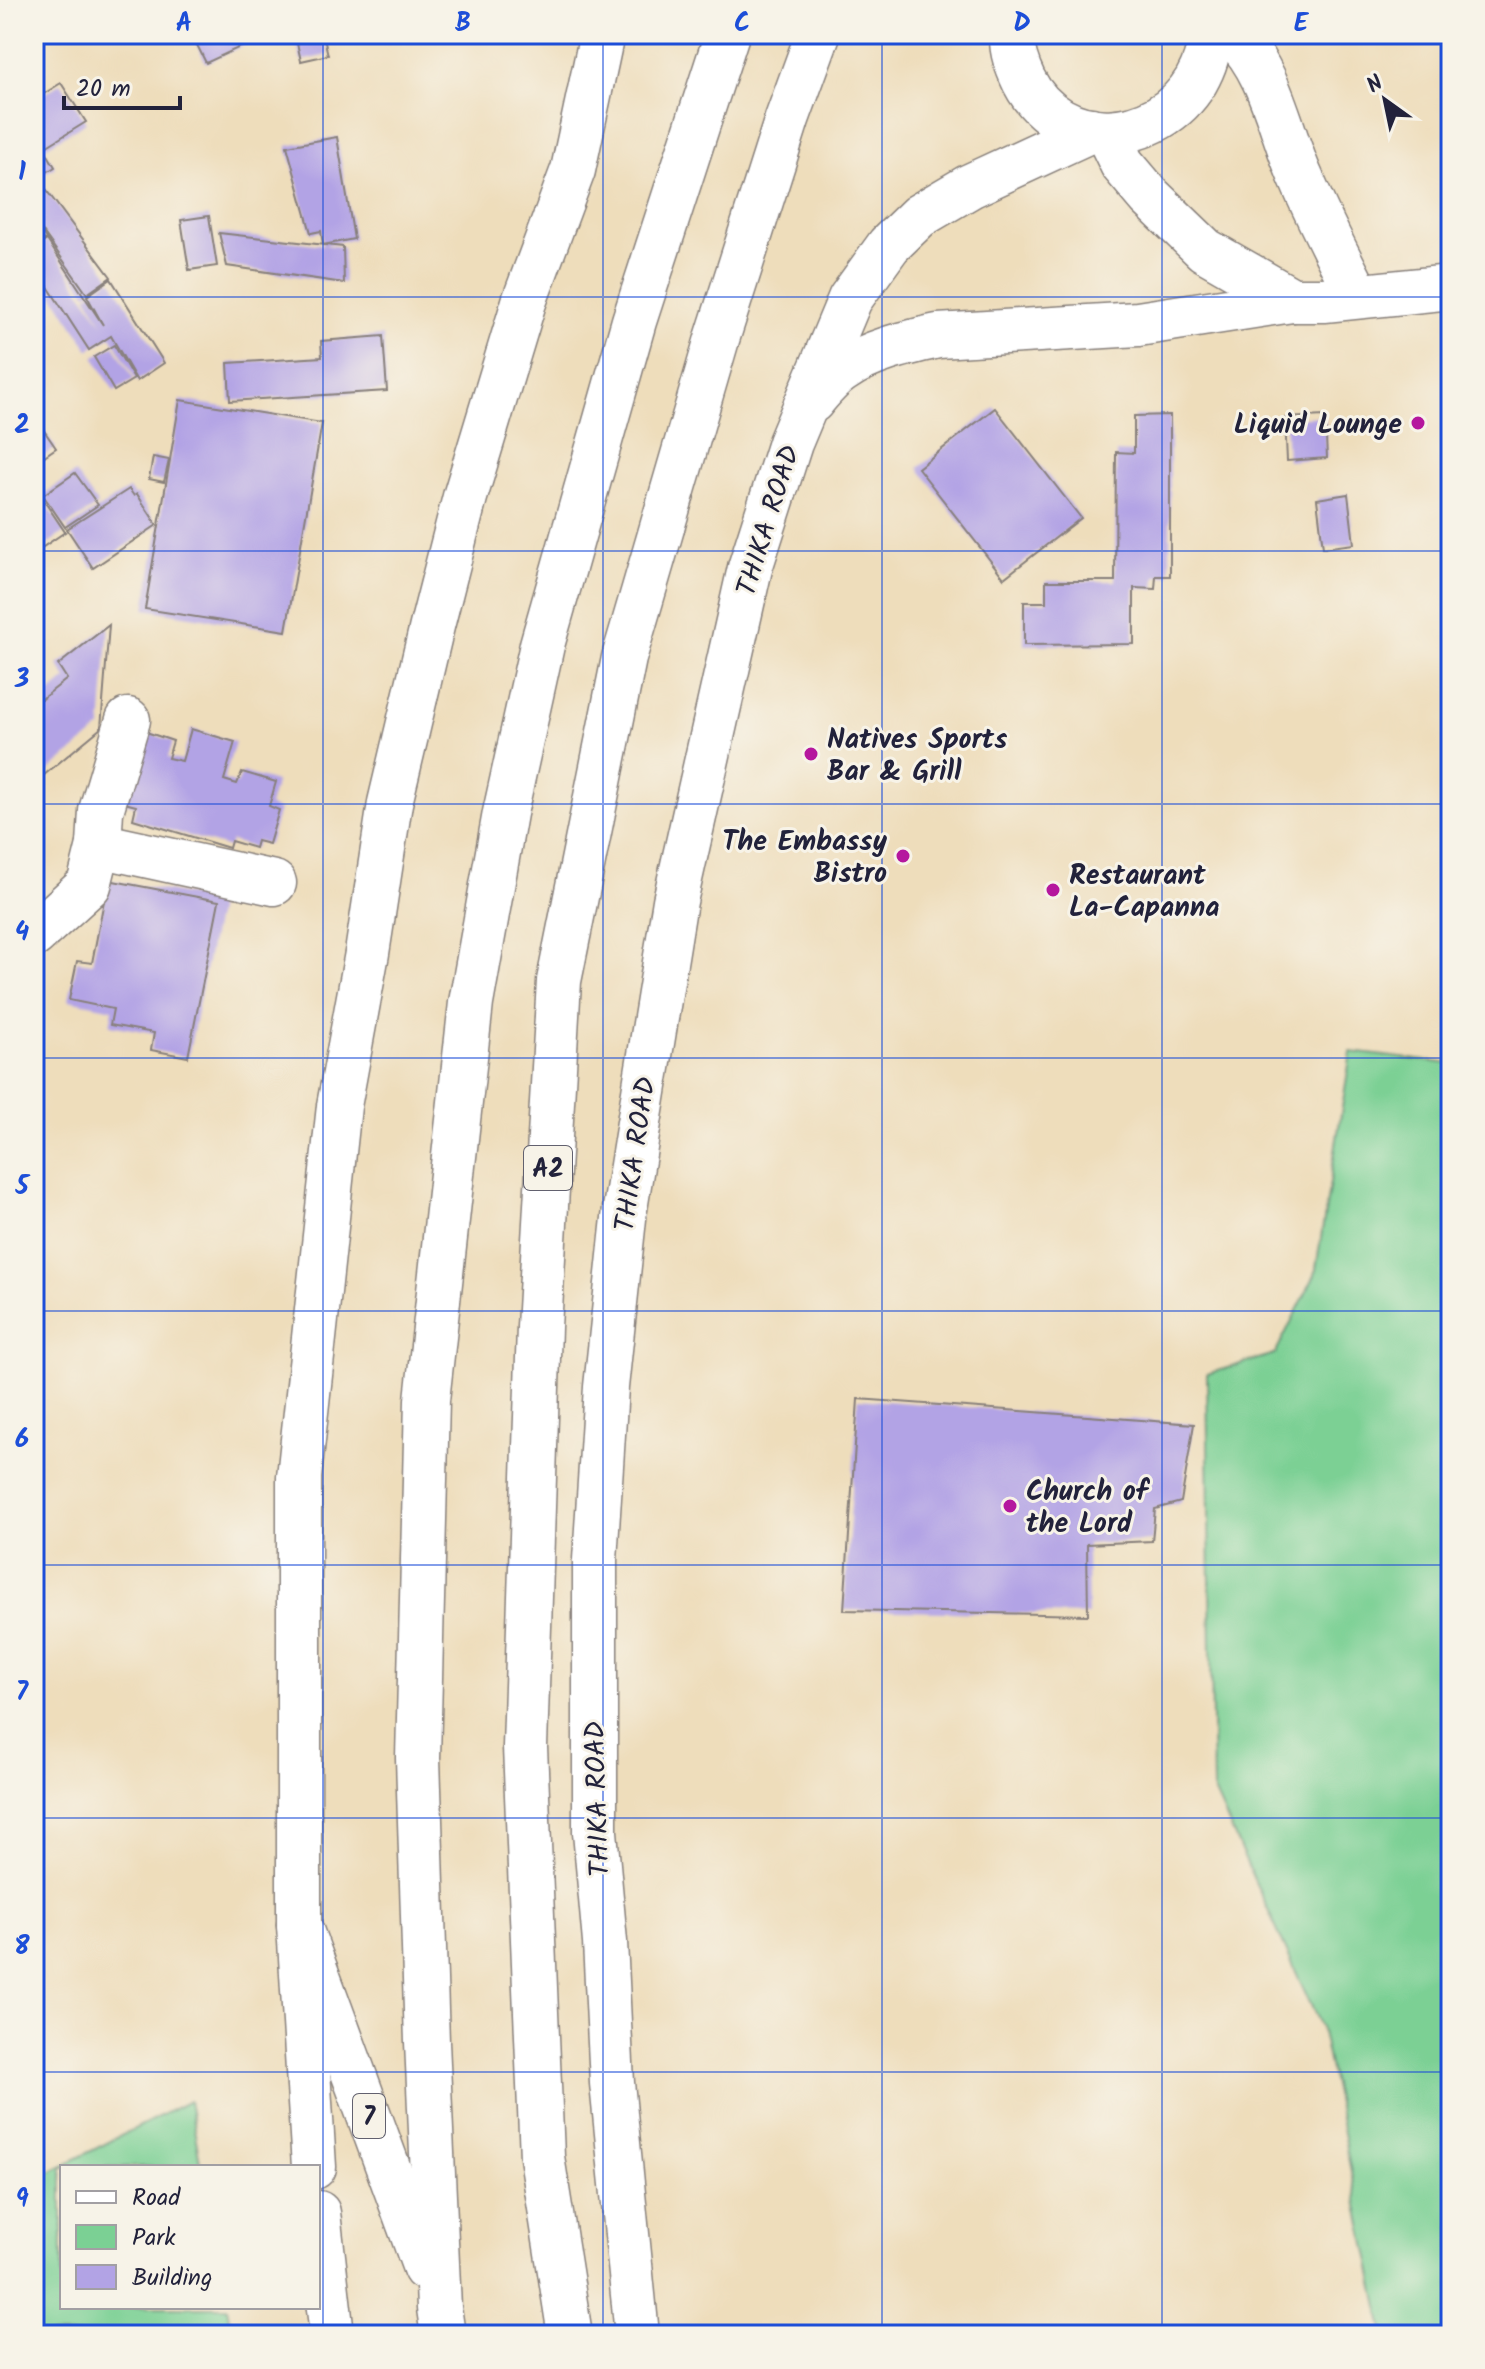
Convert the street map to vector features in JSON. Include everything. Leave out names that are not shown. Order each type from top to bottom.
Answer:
[{"type":"main road","points":[[314,2165],[299,1925],[299,1477],[339,1106],[390,803],[432,626],[465,497],[524,302],[573,170],[602,34]]},
{"type":"main road","points":[[441,2321],[427,2042],[418,1758],[427,1400],[471,1003],[505,813],[542,645],[634,321],[727,34]]},
{"type":"main road","name":"A2","points":[[570,2335],[542,2157],[525,1747],[539,1327],[559,981],[624,658],[717,339],[787,119],[818,34]]},
{"type":"main road","points":[[1012,34],[1017,66],[1028,89],[1045,108],[1066,122],[1099,132],[1150,197],[1205,250],[1292,300]]},
{"type":"main road","name":"THIKA ROAD","points":[[637,2335],[612,2083],[605,1942],[595,1832],[594,1592],[606,1387],[625,1209],[675,901],[750,568],[801,413],[850,299],[904,229],[937,204],[970,186],[1099,132],[1137,128],[1165,116],[1187,95],[1203,69],[1209,34]]},
{"type":"main road","points":[[1232,34],[1245,46],[1257,65],[1301,179],[1358,296]]},
{"type":"main road","points":[[801,413],[842,370],[907,343],[938,336],[1138,324],[1292,300],[1451,287]]},
{"type":"main road","points":[[34,935],[89,885],[99,845],[101,811],[128,720]]},
{"type":"main road","points":[[99,845],[274,883]]},
{"type":"main road","name":"7","points":[[299,1925],[441,2321]]},
{"type":"main road","points":[[320,2230],[332,2335]]},
{"type":"green space","points":[[1351,1052],[1451,1064],[1451,2335],[1385,2335],[1321,2027],[1213,1789],[1207,1374],[1275,1354],[1315,1275]]},
{"type":"green space","points":[[189,2101],[201,2165],[63,2165]]},
{"type":"green space","points":[[60,2167],[60,2309],[227,2309],[232,2335],[34,2335],[34,2180]]},
{"type":"building","points":[[204,34],[268,34],[206,63],[194,39]]},
{"type":"building","points":[[295,34],[323,34],[328,55],[301,61]]},
{"type":"building","points":[[61,83],[86,122],[44,148],[55,167],[34,180],[34,100]]},
{"type":"building","points":[[337,137],[354,239],[323,245],[321,231],[311,233],[287,146]]},
{"type":"building","points":[[38,179],[111,277],[87,294],[34,219],[34,182]]},
{"type":"building","points":[[209,216],[217,266],[189,270],[181,220]]},
{"type":"building","points":[[34,221],[46,239],[34,246]]},
{"type":"building","points":[[219,233],[343,247],[344,283],[227,266]]},
{"type":"building","points":[[47,240],[103,325],[87,296],[111,279],[164,363],[137,381],[111,336],[89,350],[34,265],[34,249]]},
{"type":"building","points":[[383,336],[387,391],[230,401],[228,363],[322,357],[321,341]]},
{"type":"building","points":[[114,345],[134,379],[114,391],[94,357]]},
{"type":"building","points":[[180,400],[322,423],[286,631],[145,609]]},
{"type":"building","points":[[995,408],[1081,518],[1004,578],[918,468]]},
{"type":"building","points":[[1170,415],[1170,576],[1156,576],[1155,589],[1134,588],[1134,644],[1024,645],[1024,602],[1046,602],[1046,581],[1115,581],[1116,452],[1134,453],[1134,416]]},
{"type":"building","points":[[34,416],[56,448],[34,463]]},
{"type":"building","points":[[1325,416],[1327,458],[1287,461],[1285,418]]},
{"type":"building","points":[[153,457],[169,460],[164,482],[149,479]]},
{"type":"building","points":[[75,473],[98,505],[65,527],[43,495]]},
{"type":"building","points":[[129,489],[134,496],[137,494],[157,525],[93,568],[67,529]]},
{"type":"building","points":[[38,492],[65,532],[34,553],[34,495]]},
{"type":"building","points":[[1348,494],[1354,544],[1323,548],[1317,499]]},
{"type":"building","points":[[109,625],[101,728],[44,775],[34,763],[34,705],[67,679],[58,665]]},
{"type":"building","points":[[191,729],[235,742],[224,780],[237,784],[242,772],[276,782],[269,806],[279,810],[269,844],[257,841],[255,848],[231,841],[229,848],[133,819],[136,806],[113,800],[146,732],[173,741],[168,758],[182,761]]},
{"type":"building","points":[[108,880],[219,901],[188,1057],[151,1050],[154,1033],[110,1025],[113,1009],[69,1000],[77,961],[92,963]]},
{"type":"building","points":[[34,887],[48,908],[34,918]]},
{"type":"building","name":"Church of the Lord","points":[[858,1399],[1194,1424],[1181,1502],[1155,1509],[1152,1541],[1087,1544],[1088,1615],[844,1610]]},
{"type":"place","name":"Liquid Lounge","points":[[1418,423]]},
{"type":"place","name":"Natives Sports Bar & Grill","points":[[811,754]]},
{"type":"place","name":"The Embassy Bistro","points":[[903,856]]},
{"type":"place","name":"Restaurant La-Capanna","points":[[1053,890]]},
{"type":"place","name":"Church of the Lord","points":[[1010,1506]]}]
